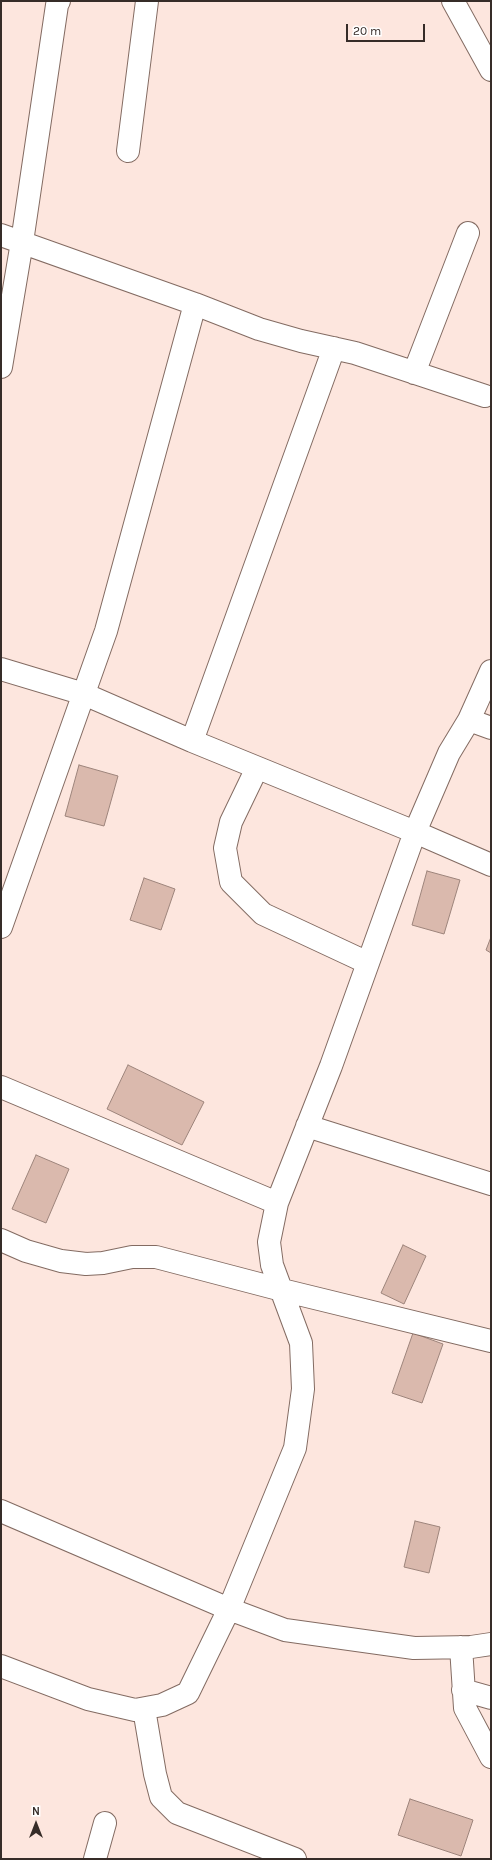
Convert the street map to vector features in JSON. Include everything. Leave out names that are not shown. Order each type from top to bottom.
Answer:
[{"type":"street","points":[[128,151],[147,1]]},
{"type":"street","points":[[453,1],[491,70]]},
{"type":"street","points":[[1,367],[22,242],[53,2]]},
{"type":"street","points":[[414,373],[468,233]]},
{"type":"street","points":[[1,235],[195,304],[260,330],[355,353],[485,396]]},
{"type":"street","points":[[1,928],[106,631],[195,304]]},
{"type":"street","points":[[192,741],[334,348]]},
{"type":"street","points":[[1,669],[84,694],[192,741],[415,832],[491,865]]},
{"type":"street","points":[[1,1666],[88,1699],[135,1710],[162,1705],[188,1693],[229,1609],[296,1448],[303,1389],[301,1343],[272,1265],[269,1242],[277,1203],[368,963],[415,832],[449,753],[469,720],[491,671]]},
{"type":"street","points":[[469,720],[491,728]]},
{"type":"street","points":[[257,768],[231,822],[225,848],[231,882],[263,914],[368,963]]},
{"type":"street","points":[[1,1087],[277,1203]]},
{"type":"street","points":[[307,1126],[491,1184]]},
{"type":"street","points":[[1,1240],[26,1251],[61,1261],[86,1264],[103,1263],[132,1257],[156,1257],[282,1290],[491,1341]]},
{"type":"street","points":[[1,1511],[229,1609],[285,1630],[414,1648],[461,1647],[491,1644]]},
{"type":"street","points":[[461,1647],[465,1708],[491,1757]]},
{"type":"street","points":[[463,1690],[491,1698]]},
{"type":"street","points":[[144,1709],[155,1774],[162,1797],[177,1813],[262,1853],[295,1859]]},
{"type":"street","points":[[95,1859],[104,1823]]},
{"type":"building","points":[[79,765],[118,776],[104,826],[65,816]]},
{"type":"building","points":[[427,871],[460,880],[444,934],[412,925]]},
{"type":"building","points":[[144,878],[175,889],[161,930],[130,920]]},
{"type":"building","points":[[491,937],[491,953],[486,950]]},
{"type":"building","points":[[128,1065],[204,1102],[182,1145],[107,1109]]},
{"type":"building","points":[[36,1155],[69,1169],[46,1223],[12,1209]]},
{"type":"building","points":[[403,1245],[426,1256],[404,1304],[381,1293]]},
{"type":"building","points":[[413,1333],[443,1344],[422,1403],[392,1393]]},
{"type":"building","points":[[415,1521],[440,1527],[429,1573],[404,1567]]},
{"type":"building","points":[[410,1799],[473,1820],[461,1856],[398,1835]]}]
